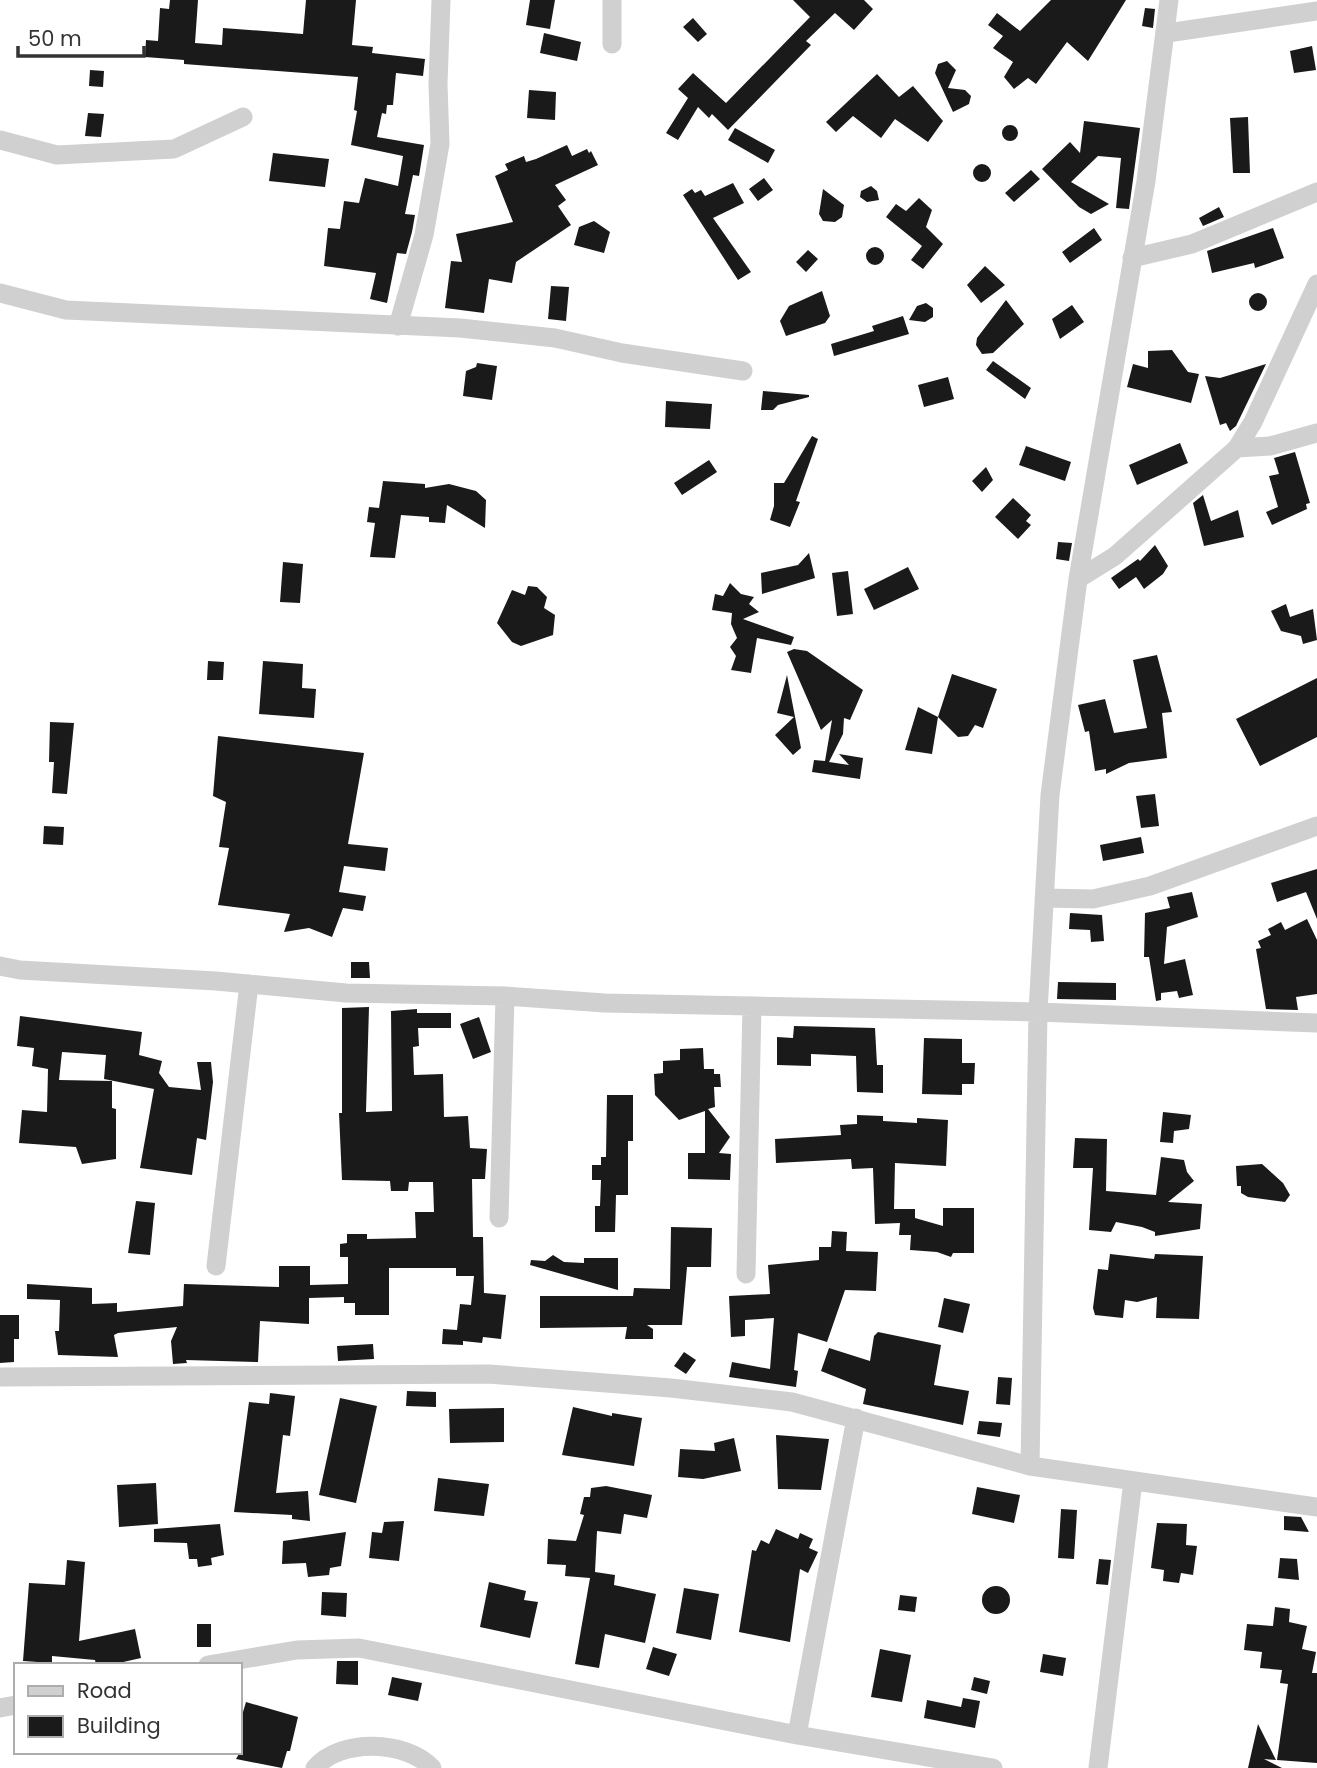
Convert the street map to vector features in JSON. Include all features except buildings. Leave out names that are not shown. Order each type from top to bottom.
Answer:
[{"type":"street","points":[[398,326],[424,235],[440,144],[438,84],[441,0]]},
{"type":"street","points":[[612,0],[612,44]]},
{"type":"street","points":[[1030,1466],[1038,1012],[1050,794],[1078,579],[1132,258],[1167,33],[1169,0]]},
{"type":"street","points":[[1167,33],[1317,11]]},
{"type":"street","points":[[0,140],[57,155],[174,149],[243,117]]},
{"type":"street","points":[[1132,258],[1192,244],[1317,192]]},
{"type":"street","points":[[1078,579],[1115,556],[1237,448],[1253,422],[1317,284]]},
{"type":"street","points":[[0,293],[66,310],[460,328],[555,338],[622,353],[743,371]]},
{"type":"street","points":[[1237,448],[1270,446],[1317,433]]},
{"type":"street","points":[[1044,898],[1093,899],[1150,886],[1317,826]]},
{"type":"street","points":[[0,965],[20,970],[249,984],[346,993],[505,996],[605,1003],[1038,1012],[1317,1023]]},
{"type":"street","points":[[216,1266],[249,984]]},
{"type":"street","points":[[499,1218],[505,996]]},
{"type":"street","points":[[746,1275],[751,1006]]},
{"type":"street","points":[[0,1377],[489,1374],[671,1388],[792,1402],[1030,1466],[1317,1507]]},
{"type":"street","points":[[797,1735],[856,1418]]},
{"type":"street","points":[[1098,1768],[1133,1481]]},
{"type":"street","points":[[220,1663],[297,1650],[359,1648],[797,1735],[981,1768]]},
{"type":"street","points":[[315,1768],[340,1751],[368,1746],[398,1749],[427,1762],[432,1768]]}]
